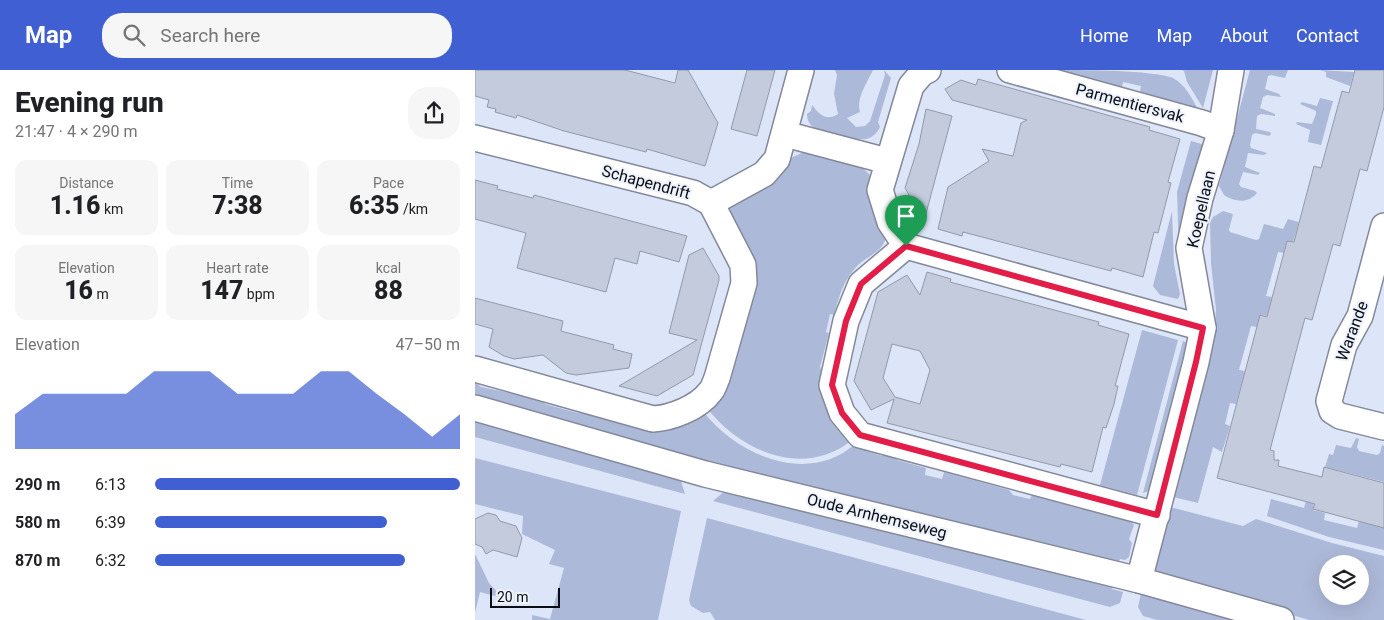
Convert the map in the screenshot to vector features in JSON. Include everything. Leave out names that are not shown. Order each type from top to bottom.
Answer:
[{"type":"street","name":"Schapendrift","points":[[475,138],[693,193],[711,203],[763,174],[777,159],[801,70]]},
{"type":"street","points":[[928,70],[922,73],[911,86],[887,161],[880,190],[890,222],[906,246],[1203,328]]},
{"type":"street","name":"Parmentiersvak","points":[[1010,70],[1221,130]]},
{"type":"street","name":"Koepellaan","points":[[1139,580],[1196,362],[1203,328],[1189,248],[1200,198],[1221,130],[1231,70]]},
{"type":"street","points":[[785,134],[887,161]]},
{"type":"street","points":[[475,369],[653,419],[667,418],[701,401],[711,392],[717,378],[744,283],[743,265],[711,203]]},
{"type":"street","name":"Warande","points":[[1384,226],[1360,316],[1345,345],[1329,401],[1332,411],[1341,416],[1384,427]]},
{"type":"street","points":[[906,246],[861,284],[846,321],[832,385],[842,413],[860,435],[1157,515]]},
{"type":"street","name":"Oude Arnhemseweg","points":[[475,408],[705,474],[1139,580],[1281,620]]},
{"type":"shaded area","points":[[835,70],[873,70],[859,101],[860,112],[847,118],[856,127],[865,126],[870,121],[885,75],[884,70],[891,78],[878,122],[880,127],[871,137],[855,139],[839,136],[817,129],[809,123],[807,114],[811,111],[812,105],[823,116],[830,117],[838,114],[834,94],[837,75]]},
{"type":"shaded area","points":[[1058,70],[1101,70],[1163,75],[1173,78],[1185,88],[1199,111],[1191,109],[1189,105],[1140,92],[1141,86],[1123,82],[1122,87]]},
{"type":"shaded area","points":[[1182,70],[1213,70],[1203,108],[1187,82]]},
{"type":"shaded area","points":[[1250,70],[1288,70],[1285,78],[1268,76],[1265,89],[1279,94],[1281,97],[1267,95],[1263,97],[1260,108],[1275,114],[1275,116],[1261,114],[1257,116],[1256,129],[1270,132],[1271,134],[1269,136],[1255,133],[1252,135],[1251,148],[1267,153],[1264,155],[1248,153],[1245,167],[1260,173],[1258,175],[1243,172],[1239,184],[1241,187],[1257,193],[1250,199],[1241,201],[1224,195],[1219,186]]},
{"type":"shaded area","points":[[1320,70],[1354,72],[1350,86],[1326,77],[1326,72]]},
{"type":"shaded area","points":[[1320,98],[1333,101],[1321,145],[1308,142],[1310,130],[1296,124],[1297,122],[1312,124],[1316,111],[1300,104],[1302,102],[1317,106]]},
{"type":"shaded area","points":[[1191,141],[1205,145],[1185,292],[1179,255],[1177,192]]},
{"type":"shaded area","points":[[802,153],[843,160],[866,171],[871,177],[886,238],[881,247],[858,265],[845,282],[834,315],[830,314],[826,332],[829,333],[820,367],[822,373],[822,394],[831,413],[851,441],[832,452],[813,458],[793,458],[774,455],[755,448],[721,424],[707,408],[732,375],[741,343],[739,339],[741,330],[745,328],[754,295],[727,214],[732,204],[793,157]]},
{"type":"shaded area","points":[[1172,211],[1174,264],[1180,294],[1178,299],[1160,295],[1153,286]]},
{"type":"shaded area","points":[[1223,211],[1233,214],[1230,232],[1256,240],[1259,239],[1264,224],[1283,229],[1288,219],[1299,222],[1293,242],[1287,241],[1284,253],[1278,252],[1266,296],[1272,297],[1267,316],[1261,315],[1257,327],[1251,326],[1239,370],[1245,371],[1236,404],[1230,403],[1225,424],[1230,426],[1222,452],[1213,447],[1198,503],[1173,497],[1214,339],[1216,310],[1211,263],[1210,223],[1213,217]]},
{"type":"shaded area","points":[[1142,330],[1178,340],[1137,495],[1100,485]]},
{"type":"shaded area","points":[[1183,341],[1188,343],[1149,491],[1143,493]]},
{"type":"shaded area","points":[[475,382],[481,387],[543,400],[545,404],[578,413],[581,411],[642,430],[703,411],[717,427],[734,441],[753,452],[774,460],[795,464],[816,463],[836,456],[855,444],[864,447],[866,451],[882,456],[885,453],[894,456],[897,460],[926,468],[925,475],[942,479],[944,472],[1009,490],[1013,495],[1030,499],[1032,495],[1081,509],[1085,507],[1127,518],[1134,525],[1129,539],[1132,543],[1129,557],[1125,560],[1120,559],[1118,565],[475,403]]},
{"type":"shaded area","points":[[475,422],[680,478],[685,494],[475,437]]},
{"type":"shaded area","points":[[1356,438],[1359,439],[1357,447],[1359,451],[1377,455],[1380,453],[1382,445],[1384,446],[1384,482],[1325,467],[1329,454],[1333,455],[1336,445],[1351,448]]},
{"type":"shaded area","points":[[475,458],[681,511],[658,620],[532,620],[532,615],[550,619],[564,568],[549,564],[555,550],[522,534],[523,516],[475,504]]},
{"type":"shaded area","points":[[725,491],[1114,582],[1112,589],[1123,592],[1120,603],[1110,607],[713,501]]},
{"type":"shaded area","points":[[1271,499],[1304,508],[1306,501],[1314,503],[1313,510],[1325,513],[1324,520],[1357,528],[1359,521],[1384,528],[1384,550],[1329,537],[1267,516]]},
{"type":"shaded area","points":[[1170,507],[1243,526],[1256,519],[1332,543],[1384,556],[1384,620],[1309,620],[1156,574],[1153,569]]},
{"type":"shaded area","points":[[707,518],[1086,620],[715,620],[710,612],[703,613],[691,606],[689,600]]},
{"type":"shaded area","points":[[475,554],[489,583],[503,598],[480,592],[475,613]]},
{"type":"shaded area","points":[[1142,589],[1252,620],[1157,620],[1143,616],[1138,607]]},
{"type":"building","points":[[475,70],[625,70],[675,83],[678,70],[688,70],[718,123],[705,166],[647,149],[646,152],[564,131],[517,115],[516,118],[495,112],[496,109],[487,107],[489,100],[475,96]]},
{"type":"building","points":[[747,70],[775,70],[757,136],[731,129]]},
{"type":"building","points":[[1355,70],[1384,70],[1384,107],[1367,171],[1360,169],[1340,246],[1333,244],[1312,320],[1305,318],[1270,450],[1274,451],[1274,460],[1279,460],[1278,466],[1322,477],[1324,467],[1384,483],[1384,528],[1313,509],[1315,504],[1217,478],[1260,315],[1267,317],[1287,241],[1294,242],[1314,166],[1321,168],[1342,91],[1349,93]]},
{"type":"building","points":[[978,79],[1150,127],[1149,130],[1180,139],[1168,182],[1171,183],[1158,233],[1154,232],[1143,277],[1112,268],[1111,271],[963,232],[962,236],[938,229],[948,187],[989,161],[982,149],[1013,156],[1021,123],[1027,120],[952,100],[945,89],[961,80],[976,85]]},
{"type":"building","points":[[926,109],[952,116],[924,221],[905,188],[919,144]]},
{"type":"building","points":[[475,180],[498,186],[497,189],[533,198],[534,195],[687,236],[679,262],[640,251],[637,264],[615,258],[606,292],[517,268],[526,233],[475,219]]},
{"type":"building","points":[[703,248],[719,276],[719,280],[693,375],[657,396],[619,386],[697,340],[669,333],[689,255]]},
{"type":"building","points":[[927,272],[951,279],[950,282],[1099,322],[1098,325],[1129,334],[1115,386],[1118,386],[1114,404],[1106,428],[1103,427],[1092,472],[1061,464],[1060,467],[887,423],[894,399],[871,410],[854,381],[878,292],[907,275],[920,295]],"holes":[[[892,344],[920,351],[930,370],[920,404],[895,397],[883,378]]]},
{"type":"building","points":[[475,298],[563,321],[561,331],[614,345],[613,349],[632,354],[629,368],[576,375],[566,373],[543,355],[514,359],[504,356],[489,347],[493,329],[475,324]]},
{"type":"building","points":[[488,513],[496,515],[500,521],[516,526],[522,538],[517,557],[493,550],[486,554],[482,547],[475,544],[475,519]]},
{"type":"route","points":[[906,246],[1203,328],[1157,515],[860,435],[842,413],[832,385],[846,321],[861,284],[906,246]]}]
